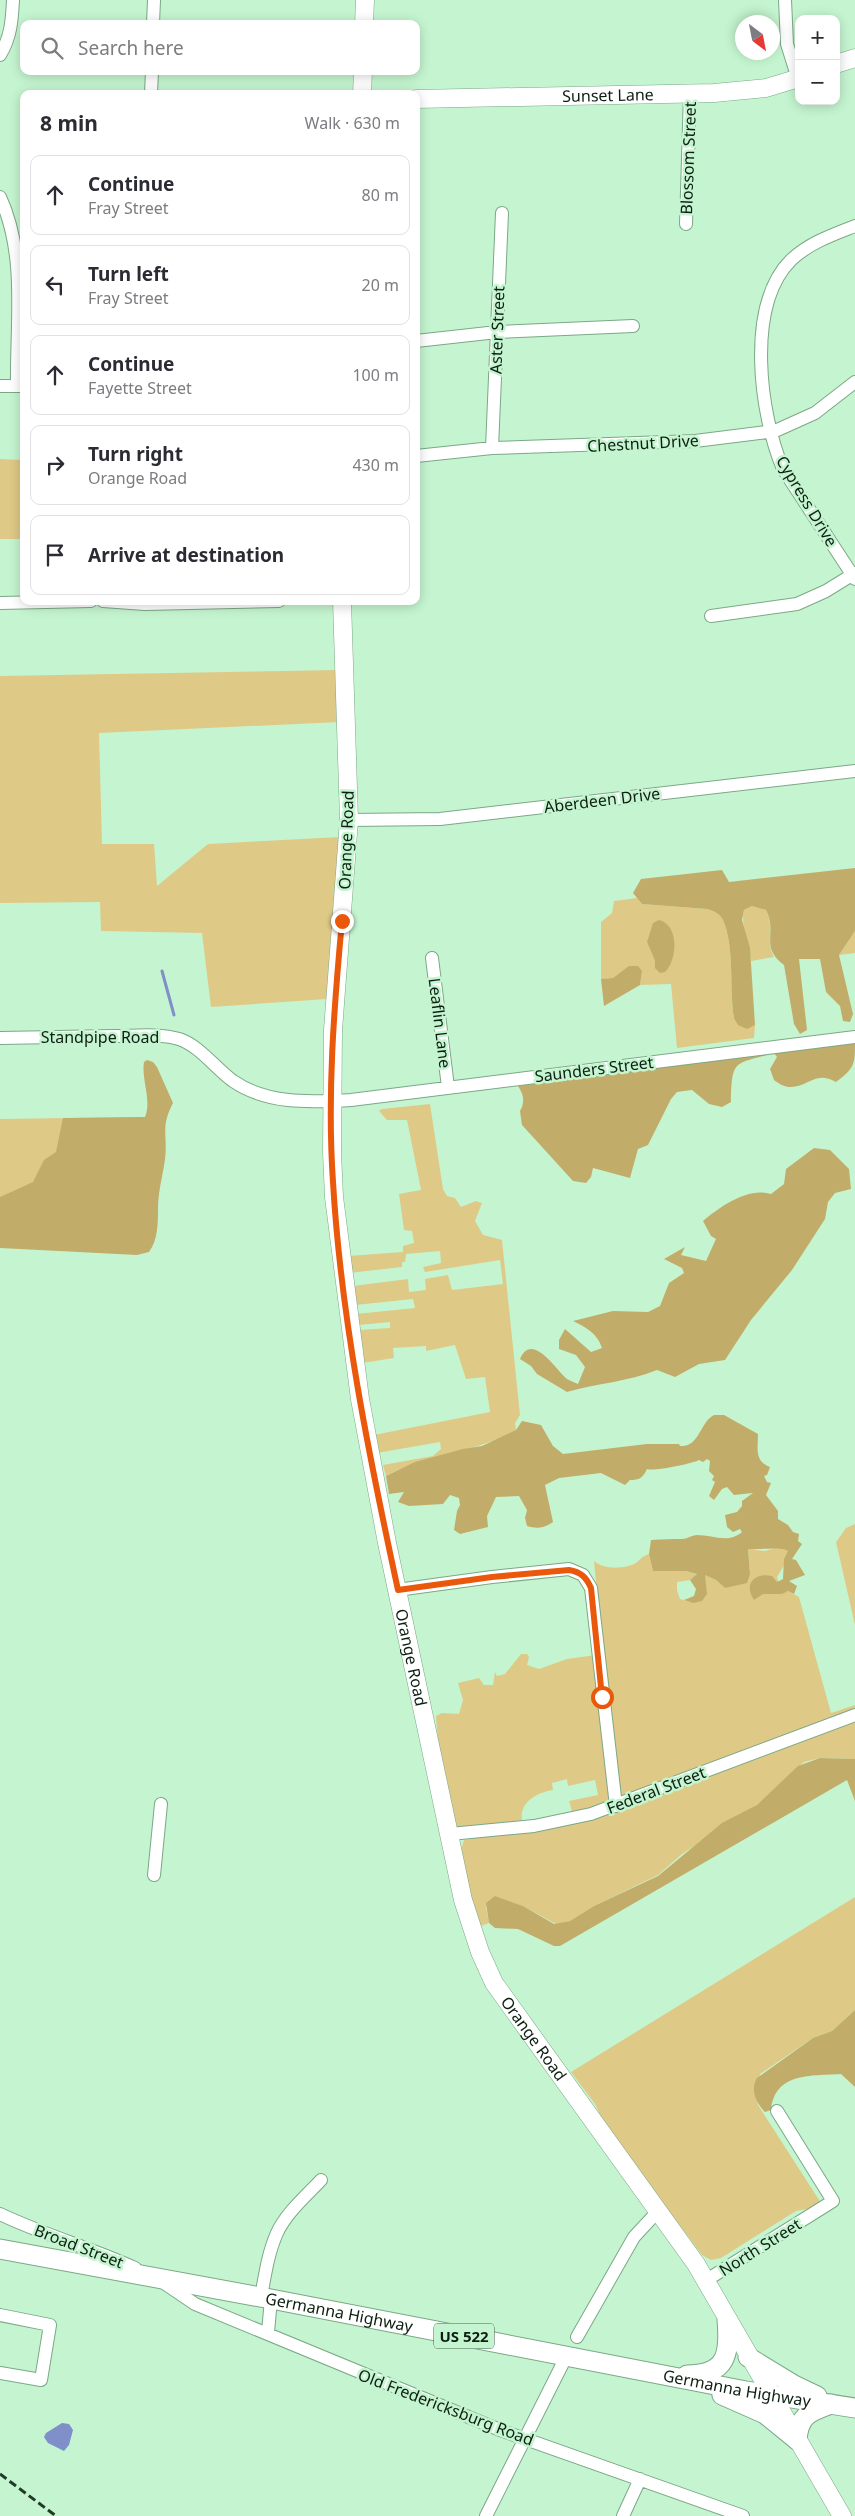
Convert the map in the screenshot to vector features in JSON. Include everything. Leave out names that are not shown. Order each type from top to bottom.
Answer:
[{"type":"main road","points":[[364,20],[365,0]]},
{"type":"main road","points":[[840,63],[855,58]]},
{"type":"main road","points":[[362,90],[363,75]]},
{"type":"main road","name":"Sunset Lane","points":[[420,99],[749,91],[795,79]]},
{"type":"main road","name":"Orange Road","points":[[342,605],[348,820],[334,1030],[332,1101],[333,1181],[343,1282],[360,1399],[398,1590],[470,1924],[494,1983],[659,2210],[705,2281],[842,2516]]},
{"type":"main road","name":"Germanna Highway","points":[[0,2250],[266,2298],[770,2395],[855,2408]]},
{"type":"main road","points":[[667,2375],[698,2375],[716,2368],[728,2353],[727,2320]]},
{"type":"main road","points":[[748,2357],[794,2385],[831,2404]]},
{"type":"main road","points":[[667,2375],[749,2406],[765,2414],[797,2440]]},
{"type":"main road","points":[[797,2440],[798,2426],[803,2418],[811,2411],[831,2404]]},
{"type":"street","points":[[0,55],[8,43],[12,22],[13,0]]},
{"type":"street","points":[[153,20],[154,0]]},
{"type":"street","points":[[785,0],[788,44],[795,68]]},
{"type":"street","points":[[151,90],[152,75]]},
{"type":"street","name":"Blossom Street","points":[[686,224],[690,93]]},
{"type":"street","points":[[0,386],[20,386],[17,255],[14,232],[1,204]]},
{"type":"street","name":"Aster Street","points":[[492,448],[502,212]]},
{"type":"street","name":"Cypress Drive","points":[[854,575],[783,469],[770,432],[765,407],[762,356],[765,316],[774,284],[790,262],[801,252],[817,242],[855,226]]},
{"type":"street","points":[[420,341],[497,332],[633,326]]},
{"type":"street","name":"Chestnut Drive","points":[[420,456],[492,448],[695,441],[770,432],[796,423],[815,413],[855,382]]},
{"type":"street","points":[[710,616],[798,604],[854,575]]},
{"type":"street","points":[[0,603],[20,603]]},
{"type":"street","name":"Aberdeen Drive","points":[[348,820],[440,819],[855,771]]},
{"type":"street","name":"Leaflin Lane","points":[[432,958],[448,1087]]},
{"type":"street","name":"Standpipe Road","points":[[0,1038],[146,1036],[174,1038],[195,1049],[233,1081],[257,1093],[286,1100],[332,1101]]},
{"type":"street","name":"Saunders Street","points":[[332,1101],[855,1037]]},
{"type":"street","points":[[398,1590],[551,1571],[576,1571],[588,1581],[591,1588],[616,1806]]},
{"type":"street","name":"Federal Street","points":[[450,1834],[560,1822],[616,1806],[855,1715]]},
{"type":"street","points":[[154,1875],[161,1804]]},
{"type":"street","name":"North Street","points":[[705,2281],[833,2201],[776,2111]]},
{"type":"street","points":[[268,2332],[266,2298],[267,2262],[277,2232],[292,2210],[322,2180]]},
{"type":"street","points":[[577,2337],[634,2237],[659,2210]]},
{"type":"street","name":"Broad Street","points":[[0,2214],[54,2237],[96,2251],[158,2278]]},
{"type":"street","name":"Old Fredericksburg Road","points":[[158,2278],[195,2304],[268,2332],[338,2364],[524,2438],[729,2513],[743,2516]]},
{"type":"street","points":[[0,2315],[50,2326],[41,2380],[0,2373]]},
{"type":"street","points":[[486,2516],[567,2355]]},
{"type":"street","points":[[623,2516],[640,2479]]},
{"type":"shaded area","points":[[0,459],[20,460],[20,539],[0,539]]},
{"type":"shaded area","points":[[338,670],[340,722],[99,733],[102,844],[154,844],[157,886],[208,844],[340,837],[327,999],[211,1007],[202,933],[101,931],[100,902],[0,903],[0,676]]},
{"type":"shaded area","points":[[855,868],[855,931],[839,955],[853,1014],[850,1022],[843,1021],[840,1006],[826,992],[820,959],[799,959],[807,1030],[800,1034],[794,1024],[784,965],[772,952],[770,946],[770,926],[766,910],[752,906],[744,910],[742,920],[750,948],[755,1025],[747,1029],[738,1025],[734,1018],[729,943],[727,931],[720,916],[707,909],[642,904],[633,893],[641,879],[722,870],[729,882]]},
{"type":"shaded area","points":[[637,898],[642,904],[707,909],[720,916],[727,931],[729,943],[734,1018],[747,1028],[755,1025],[754,1038],[677,1048],[671,984],[640,985],[642,971],[622,972],[613,978],[601,979],[601,922],[612,913],[614,901]],"holes":[[[647,942],[674,948],[671,957],[655,968],[655,961]]]},
{"type":"shaded area","points":[[752,906],[766,910],[770,923],[770,946],[774,957],[751,961],[743,916],[744,910]]},
{"type":"shaded area","points":[[659,920],[666,923],[670,929],[674,944],[674,952],[669,967],[665,972],[660,973],[655,968],[655,961],[647,942],[653,923]]},
{"type":"shaded area","points":[[855,931],[855,953],[839,955]]},
{"type":"shaded area","points":[[629,966],[638,966],[642,971],[640,985],[604,1006],[601,979],[613,978]]},
{"type":"shaded area","points":[[855,1041],[853,1065],[836,1082],[822,1078],[796,1087],[783,1086],[774,1080],[770,1069],[777,1057],[774,1053],[743,1062],[734,1070],[731,1102],[722,1107],[709,1104],[692,1090],[677,1092],[671,1099],[648,1145],[638,1149],[630,1178],[593,1168],[591,1177],[586,1183],[573,1181],[522,1125],[520,1111],[523,1105],[523,1098],[518,1086]]},
{"type":"shaded area","points":[[147,1060],[153,1062],[157,1067],[173,1103],[166,1125],[166,1150],[159,1195],[157,1231],[149,1252],[137,1255],[0,1248],[0,1197],[33,1182],[44,1160],[56,1152],[63,1118],[145,1117],[147,1104],[143,1069],[144,1062]]},
{"type":"shaded area","points":[[430,1104],[443,1189],[447,1196],[455,1198],[461,1207],[476,1201],[482,1203],[475,1221],[483,1235],[502,1240],[520,1415],[515,1423],[516,1430],[500,1438],[418,1463],[386,1476],[383,1465],[433,1456],[441,1449],[440,1442],[377,1453],[374,1435],[490,1412],[485,1377],[466,1379],[455,1345],[426,1351],[426,1346],[393,1348],[394,1358],[362,1363],[359,1330],[390,1328],[390,1322],[359,1325],[356,1314],[415,1308],[413,1299],[355,1305],[353,1286],[408,1279],[409,1292],[426,1290],[425,1279],[448,1275],[452,1290],[503,1284],[500,1260],[425,1272],[423,1267],[441,1263],[440,1251],[406,1254],[402,1267],[349,1273],[348,1256],[403,1252],[403,1246],[414,1243],[412,1231],[404,1230],[399,1194],[421,1190],[407,1120],[387,1120],[379,1111],[382,1109]]},
{"type":"shaded area","points":[[145,1117],[0,1247],[0,1119]]},
{"type":"shaded area","points":[[814,1148],[830,1150],[849,1169],[851,1189],[835,1193],[828,1202],[825,1219],[792,1270],[751,1320],[725,1360],[699,1364],[675,1377],[657,1370],[635,1377],[567,1392],[537,1374],[531,1366],[520,1359],[525,1351],[531,1349],[537,1351],[544,1355],[567,1379],[578,1384],[585,1367],[576,1355],[559,1349],[559,1340],[565,1329],[591,1352],[602,1348],[597,1338],[591,1332],[573,1321],[613,1311],[648,1312],[660,1306],[669,1283],[684,1273],[682,1268],[664,1259],[685,1247],[681,1255],[706,1261],[716,1239],[711,1236],[703,1221],[735,1199],[753,1193],[771,1194],[784,1184],[786,1169]]},
{"type":"shaded area","points":[[714,1415],[724,1415],[758,1434],[759,1458],[770,1467],[767,1475],[764,1476],[767,1482],[771,1483],[766,1495],[778,1511],[778,1519],[788,1525],[793,1532],[799,1534],[798,1541],[802,1544],[792,1559],[796,1560],[805,1575],[789,1581],[797,1586],[794,1594],[788,1591],[782,1594],[763,1594],[754,1600],[751,1594],[750,1584],[752,1580],[760,1576],[772,1576],[777,1582],[783,1579],[784,1559],[788,1551],[780,1549],[748,1549],[750,1574],[747,1583],[725,1588],[716,1580],[705,1575],[707,1594],[702,1601],[693,1603],[684,1600],[694,1596],[696,1589],[690,1580],[697,1574],[686,1571],[653,1571],[649,1554],[651,1540],[684,1539],[697,1535],[731,1538],[742,1532],[740,1529],[733,1532],[727,1527],[725,1515],[737,1512],[742,1506],[742,1501],[753,1493],[734,1495],[727,1487],[722,1489],[714,1500],[709,1496],[715,1482],[712,1480],[714,1476],[709,1471],[710,1461],[707,1459],[703,1462],[699,1460],[673,1467],[647,1469],[640,1478],[630,1480],[625,1485],[601,1473],[559,1478],[545,1485],[553,1522],[541,1527],[527,1526],[525,1518],[527,1510],[519,1496],[496,1497],[487,1516],[488,1527],[460,1534],[454,1530],[457,1511],[460,1505],[459,1498],[450,1495],[443,1504],[409,1506],[398,1502],[404,1492],[389,1494],[386,1476],[415,1462],[482,1446],[516,1430],[522,1421],[541,1425],[553,1446],[563,1454],[647,1444],[679,1444],[680,1446],[686,1446],[695,1439],[705,1423]]},
{"type":"shaded area","points":[[855,1524],[855,1625],[836,1542],[846,1528]]},
{"type":"shaded area","points":[[785,1548],[792,1552],[777,1577],[782,1593],[788,1591],[799,1597],[831,1713],[855,1705],[855,1712],[573,1815],[569,1801],[598,1795],[595,1780],[568,1786],[567,1779],[552,1783],[553,1790],[541,1793],[527,1803],[523,1808],[522,1820],[455,1829],[438,1741],[436,1716],[442,1713],[459,1714],[463,1700],[458,1683],[479,1678],[484,1685],[493,1685],[495,1672],[497,1676],[505,1674],[521,1654],[527,1654],[529,1657],[527,1665],[539,1669],[567,1659],[603,1654],[594,1561],[603,1566],[621,1567],[636,1563],[649,1554],[653,1571],[686,1571],[697,1574],[690,1580],[677,1582],[680,1599],[693,1603],[705,1575],[716,1580],[725,1588],[750,1574],[748,1549],[765,1551]]},
{"type":"shaded area","points":[[855,1719],[855,1759],[820,1758],[804,1762],[757,1805],[682,1854],[658,1875],[594,1906],[570,1921],[556,1924],[523,1906],[495,1896],[486,1907],[489,1923],[478,1927],[461,1850],[464,1840],[588,1821]]},
{"type":"shaded area","points":[[820,1758],[855,1759],[855,1801],[847,1780],[560,1946],[554,1946],[518,1929],[495,1928],[489,1923],[486,1903],[495,1896],[523,1906],[554,1924],[570,1921],[594,1906],[658,1876],[722,1823],[757,1805],[798,1766]]},
{"type":"shaded area","points":[[855,1897],[855,2010],[832,2031],[813,2038],[760,2074],[756,2096],[758,2105],[821,2203],[812,2208],[796,2211],[721,2258],[711,2260],[702,2255],[606,2127],[595,2104],[571,2072]]},
{"type":"shaded area","points":[[855,2010],[855,2087],[841,2074],[796,2078],[787,2082],[779,2089],[771,2110],[765,2112],[759,2105],[754,2092],[757,2078],[813,2038],[832,2031]]},
{"type":"water","points":[[62,2423],[69,2424],[73,2430],[69,2445],[64,2451],[48,2443],[44,2437],[46,2433]]},
{"type":"waterway","points":[[162,971],[174,1015]]},
{"type":"railway","points":[[0,2474],[56,2516]]},
{"type":"route","points":[[342,921],[333,1048],[332,1152],[334,1198],[343,1282],[360,1399],[387,1543],[398,1590],[492,1577],[576,1571],[583,1575],[591,1588],[602,1697]]}]
